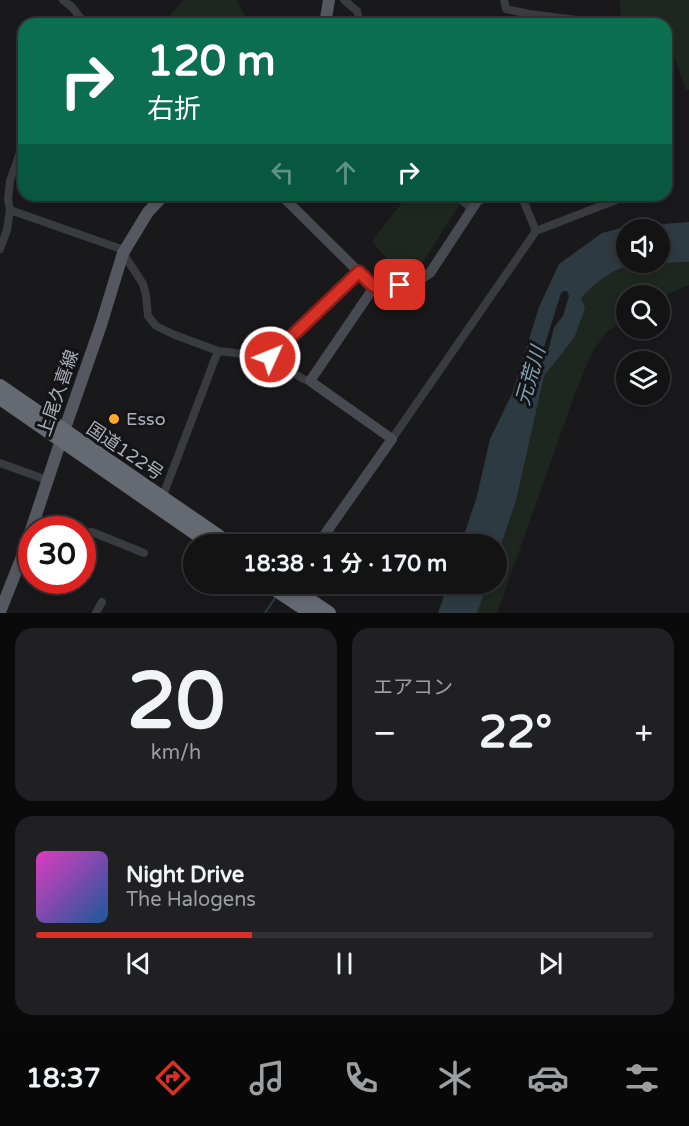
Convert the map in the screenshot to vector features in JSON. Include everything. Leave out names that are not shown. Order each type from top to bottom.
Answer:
[{"type":"highway","name":"国道122号","points":[[0,386],[62,435]]},
{"type":"highway","name":"国道122号","points":[[0,398],[62,435],[161,503],[213,534]]},
{"type":"highway","name":"国道122号","points":[[161,503],[199,534]]},
{"type":"highway","points":[[294,594],[311,613]]},
{"type":"highway","points":[[299,594],[329,613]]},
{"type":"main road","points":[[326,18],[329,0]]},
{"type":"main road","name":"上尾久喜線","points":[[37,516],[47,480],[124,251],[148,212],[158,201]]},
{"type":"main road","name":"上尾久喜線","points":[[0,612],[18,568]]},
{"type":"street","points":[[63,0],[80,18]]},
{"type":"street","points":[[344,0],[357,11],[359,18]]},
{"type":"street","points":[[504,0],[506,9],[561,18]]},
{"type":"street","points":[[0,249],[7,230],[10,210],[8,199],[10,181],[18,158]]},
{"type":"street","points":[[287,201],[374,287],[380,290],[420,280],[430,273],[477,201]]},
{"type":"street","points":[[463,201],[471,209]]},
{"type":"street","points":[[524,201],[536,231]]},
{"type":"street","points":[[325,534],[536,231],[616,201]]},
{"type":"street","points":[[10,210],[124,251],[142,284],[146,295],[148,316],[156,326],[218,351],[270,357],[303,380],[310,381],[392,439]]},
{"type":"street","points":[[270,357],[359,272]]},
{"type":"street","points":[[310,381],[374,287]]},
{"type":"street","points":[[161,503],[218,351]]},
{"type":"street","points":[[0,463],[47,480]]},
{"type":"street","points":[[96,534],[144,552]]},
{"type":"street","points":[[96,613],[102,602]]},
{"type":"shaded area","points":[[184,0],[236,0],[246,18],[167,18]]},
{"type":"shaded area","points":[[620,0],[689,0],[689,90],[686,90],[675,59],[672,57],[672,18],[621,18]]},
{"type":"shaded area","points":[[403,201],[463,201],[418,270],[398,272],[372,241]]},
{"type":"shaded area","points":[[689,262],[689,285],[670,293],[670,285],[616,285],[616,325],[606,333],[592,352],[507,585],[507,534],[505,534],[516,501],[544,376],[574,338],[580,298],[609,274],[616,271],[670,273],[670,263]]},
{"type":"shaded area","points":[[484,594],[504,594],[497,613],[477,613]]},
{"type":"water","points":[[689,222],[689,262],[670,263],[670,223]]},
{"type":"water","name":"元荒川","points":[[616,229],[616,271],[599,281],[581,298],[585,309],[574,338],[544,376],[516,501],[505,534],[464,534],[477,496],[490,439],[512,394],[539,307],[559,264],[602,233]],"holes":[[[567,291],[569,296],[563,316],[554,327],[549,348],[540,360],[561,293]]]},
{"type":"water","points":[[445,594],[484,594],[477,613],[438,613]]},
{"type":"waterway","points":[[265,613],[275,598]]},
{"type":"place","name":"Esso","points":[[114,419]]},
{"type":"route","points":[[270,357],[359,272],[380,290],[400,285]]}]
